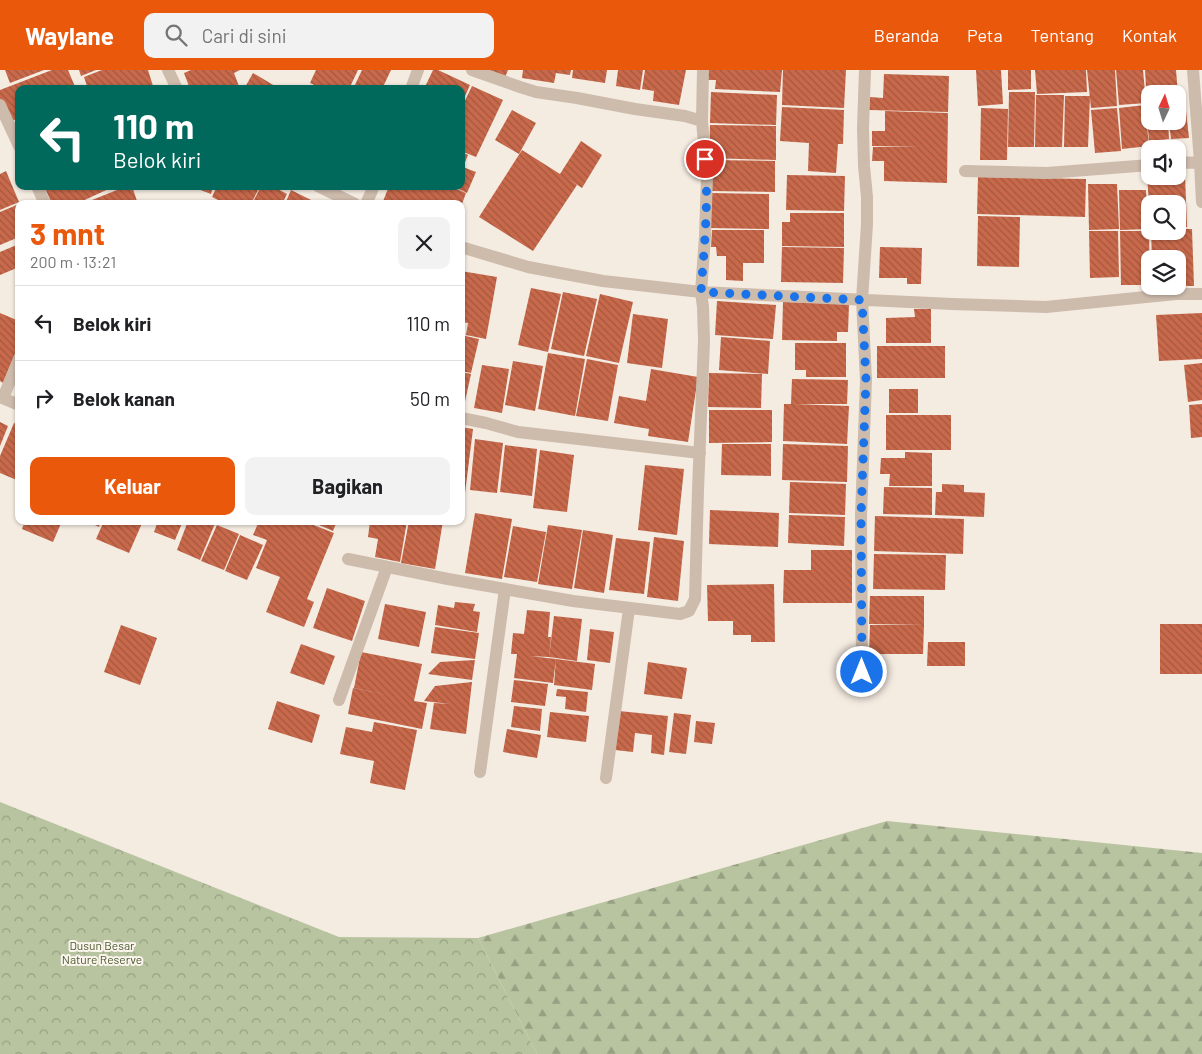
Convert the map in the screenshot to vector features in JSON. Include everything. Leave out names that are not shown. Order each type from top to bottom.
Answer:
[{"type":"street","points":[[168,70],[175,85]]},
{"type":"street","points":[[412,85],[418,70]]},
{"type":"street","points":[[472,70],[536,92],[686,116],[702,121]]},
{"type":"street","points":[[348,559],[573,601],[680,614],[689,611],[695,599],[704,341],[701,292],[707,177],[702,121],[703,70]]},
{"type":"street","points":[[862,672],[861,516],[866,380],[862,300],[867,224],[863,128],[865,70]]},
{"type":"street","points":[[1193,70],[1201,162],[1202,202]]},
{"type":"street","points":[[0,105],[15,137]]},
{"type":"street","points":[[1186,163],[1201,162]]},
{"type":"street","points":[[965,171],[1047,173],[1141,166]]},
{"type":"street","points":[[326,190],[347,200]]},
{"type":"street","points":[[465,248],[528,267],[603,281],[701,292],[1046,306],[1176,294],[1202,294]]},
{"type":"street","points":[[15,368],[1,397],[15,403]]},
{"type":"street","points":[[465,419],[518,432],[700,453]]},
{"type":"street","points":[[339,700],[387,567]]},
{"type":"street","points":[[480,772],[505,589]]},
{"type":"street","points":[[606,778],[629,609]]},
{"type":"green space","name":"Dusun Besar Nature Reserve","points":[[0,802],[339,937],[478,938],[537,1054],[0,1054]]},
{"type":"green space","points":[[887,821],[1202,853],[1202,1054],[537,1054],[478,938]]},
{"type":"building","points":[[5,70],[44,70],[10,83]]},
{"type":"building","points":[[52,70],[68,70],[74,85],[15,85],[15,120],[9,122],[0,99],[0,90]]},
{"type":"building","points":[[79,70],[96,70],[81,76]]},
{"type":"building","points":[[102,70],[148,70],[153,85],[87,85],[84,77]]},
{"type":"building","points":[[191,70],[240,70],[234,73],[238,85],[188,85],[184,73]]},
{"type":"building","points":[[316,70],[358,70],[351,85],[314,85],[310,83]]},
{"type":"building","points":[[362,70],[391,70],[384,85],[355,85]]},
{"type":"building","points":[[433,70],[438,70],[470,85],[465,96],[465,85],[426,85]]},
{"type":"building","points":[[480,70],[508,70],[504,80]]},
{"type":"building","points":[[523,70],[571,70],[570,75],[556,73],[554,83],[522,78]]},
{"type":"building","points":[[573,70],[607,70],[605,83],[572,78]]},
{"type":"building","points":[[618,70],[643,70],[640,90],[616,86]]},
{"type":"building","points":[[645,70],[686,70],[679,105],[653,101],[654,91],[642,89]]},
{"type":"building","points":[[708,70],[782,70],[780,92],[715,89],[716,80],[707,80]]},
{"type":"building","points":[[783,70],[846,70],[844,108],[782,105]]},
{"type":"building","points":[[976,70],[1001,70],[1003,104],[978,106]]},
{"type":"building","points":[[1008,70],[1031,70],[1031,89],[1008,90]]},
{"type":"building","points":[[1035,70],[1086,70],[1087,92],[1037,94]]},
{"type":"building","points":[[1087,70],[1115,70],[1117,106],[1091,108]]},
{"type":"building","points":[[1116,70],[1143,70],[1144,85],[1141,85],[1141,103],[1119,105]]},
{"type":"building","points":[[1145,70],[1176,70],[1177,85],[1146,85]]},
{"type":"building","points":[[253,73],[273,85],[246,85]]},
{"type":"building","points":[[884,74],[949,76],[948,112],[869,110],[870,97],[883,98]]},
{"type":"building","points":[[472,86],[503,100],[476,157],[465,153],[465,101]]},
{"type":"building","points":[[711,92],[777,95],[776,125],[710,123]]},
{"type":"building","points":[[1009,92],[1035,92],[1034,147],[1008,147]]},
{"type":"building","points":[[1036,95],[1064,95],[1062,147],[1035,147]]},
{"type":"building","points":[[1065,96],[1090,96],[1088,147],[1064,147]]},
{"type":"building","points":[[1141,105],[1141,130],[1147,130],[1148,140],[1141,140],[1141,147],[1122,149],[1119,108]]},
{"type":"building","points":[[782,107],[844,110],[843,144],[838,144],[836,173],[808,171],[809,143],[780,141]]},
{"type":"building","points":[[981,108],[1008,109],[1007,160],[980,160]]},
{"type":"building","points":[[1117,108],[1121,151],[1095,153],[1091,110]]},
{"type":"building","points":[[512,110],[536,123],[519,154],[495,140]]},
{"type":"building","points":[[885,111],[948,113],[947,183],[884,181],[884,161],[872,161],[873,147],[919,147],[872,146],[872,131],[885,131]]},
{"type":"building","points":[[1186,111],[1189,138],[1171,139],[1170,130],[1186,130]]},
{"type":"building","points":[[710,125],[776,126],[776,160],[709,158]]},
{"type":"building","points":[[1148,130],[1168,130],[1169,139],[1149,140]]},
{"type":"building","points":[[581,141],[602,155],[582,188],[567,178],[577,185],[533,251],[479,217],[522,150],[560,174]]},
{"type":"building","points":[[710,160],[775,161],[775,192],[710,191]]},
{"type":"building","points":[[465,168],[476,172],[467,193],[461,190],[465,190]]},
{"type":"building","points":[[6,171],[18,200],[15,200],[15,204],[0,210],[0,174]]},
{"type":"building","points":[[787,175],[845,176],[844,211],[786,210]]},
{"type":"building","points":[[978,177],[1086,179],[1085,217],[977,214]]},
{"type":"building","points":[[1088,184],[1117,184],[1119,229],[1089,230]]},
{"type":"building","points":[[1148,185],[1185,185],[1186,195],[1148,195]]},
{"type":"building","points":[[46,190],[106,190],[85,200],[50,200]]},
{"type":"building","points":[[117,190],[133,190],[137,200],[92,200]]},
{"type":"building","points":[[200,190],[212,190],[211,194]]},
{"type":"building","points":[[215,190],[258,190],[253,200],[218,200],[212,197]]},
{"type":"building","points":[[259,190],[280,190],[287,194],[284,200],[254,200]]},
{"type":"building","points":[[291,190],[311,200],[287,200]]},
{"type":"building","points":[[387,190],[459,190],[466,193],[463,200],[384,200]]},
{"type":"building","points":[[1119,190],[1146,190],[1146,195],[1141,195],[1141,229],[1120,230]]},
{"type":"building","points":[[711,193],[769,194],[769,229],[710,228]]},
{"type":"building","points":[[15,206],[15,239],[0,245],[0,212]]},
{"type":"building","points":[[790,213],[844,213],[844,247],[782,246],[782,222],[790,222]]},
{"type":"building","points":[[978,216],[1020,217],[1019,267],[977,266]]},
{"type":"building","points":[[1186,229],[1192,229],[1194,286],[1186,286],[1186,250],[1152,250],[1151,240],[1186,240]]},
{"type":"building","points":[[712,230],[764,230],[764,263],[743,263],[743,281],[726,280],[726,256],[717,256],[716,247],[711,247]]},
{"type":"building","points":[[1089,231],[1118,231],[1119,277],[1090,278]]},
{"type":"building","points":[[1120,231],[1141,231],[1141,240],[1149,240],[1149,250],[1141,250],[1141,285],[1121,285]]},
{"type":"building","points":[[15,246],[15,269],[0,275],[0,252]]},
{"type":"building","points":[[782,247],[844,248],[843,283],[781,282]]},
{"type":"building","points":[[880,247],[922,248],[921,284],[907,284],[907,278],[879,278]]},
{"type":"building","points":[[465,272],[497,277],[486,339],[466,335],[468,323],[465,323]]},
{"type":"building","points":[[531,288],[561,294],[548,352],[518,345]]},
{"type":"building","points":[[563,292],[597,299],[584,356],[551,349]]},
{"type":"building","points":[[600,294],[633,302],[619,363],[586,356]]},
{"type":"building","points":[[717,301],[776,305],[773,339],[715,335]]},
{"type":"building","points":[[783,302],[849,304],[848,332],[837,332],[837,341],[782,340]]},
{"type":"building","points":[[914,309],[931,309],[931,343],[886,343],[886,318],[915,317]]},
{"type":"building","points":[[0,313],[15,319],[15,354],[3,383],[0,381]]},
{"type":"building","points":[[1202,313],[1202,359],[1159,361],[1156,315]]},
{"type":"building","points":[[633,314],[668,319],[662,368],[627,363]]},
{"type":"building","points":[[465,336],[479,339],[471,373],[465,372]]},
{"type":"building","points":[[721,337],[770,341],[768,374],[719,370]]},
{"type":"building","points":[[795,343],[846,343],[846,377],[806,377],[806,370],[795,370]]},
{"type":"building","points":[[877,346],[945,346],[945,378],[877,378]]},
{"type":"building","points":[[548,353],[585,359],[575,416],[538,409]]},
{"type":"building","points":[[587,359],[618,365],[608,421],[576,416]]},
{"type":"building","points":[[513,361],[543,366],[535,411],[505,405]]},
{"type":"building","points":[[1202,363],[1202,400],[1188,402],[1184,365]]},
{"type":"building","points":[[482,365],[509,369],[502,413],[474,408]]},
{"type":"building","points":[[651,369],[698,377],[688,442],[648,436],[649,429],[614,423],[619,396],[646,401]]},
{"type":"building","points":[[465,373],[471,374],[465,401]]},
{"type":"building","points":[[709,373],[762,374],[761,408],[708,407]]},
{"type":"building","points":[[792,379],[848,380],[847,404],[794,404],[849,406],[847,444],[783,441],[784,404],[791,404]]},
{"type":"building","points":[[889,389],[918,389],[918,413],[889,413]]},
{"type":"building","points":[[1202,404],[1202,437],[1191,438],[1189,405]]},
{"type":"building","points":[[709,410],[772,410],[772,442],[709,443]]},
{"type":"building","points":[[886,415],[951,415],[951,450],[886,450]]},
{"type":"building","points":[[0,422],[8,426],[0,446]]},
{"type":"building","points":[[15,423],[15,479],[0,473],[0,456]]},
{"type":"building","points":[[465,428],[473,429],[465,493]]},
{"type":"building","points":[[475,439],[503,443],[497,493],[470,490]]},
{"type":"building","points":[[722,444],[771,444],[771,476],[721,475]]},
{"type":"building","points":[[783,444],[848,446],[847,482],[782,480]]},
{"type":"building","points":[[505,445],[537,449],[532,496],[500,492]]},
{"type":"building","points":[[540,450],[574,455],[567,512],[533,508]]},
{"type":"building","points":[[905,452],[932,453],[932,486],[889,486],[890,474],[880,474],[881,458],[905,458]]},
{"type":"building","points":[[645,465],[684,469],[677,535],[638,530]]},
{"type":"building","points":[[790,482],[846,484],[845,515],[789,513]]},
{"type":"building","points":[[942,484],[964,485],[964,492],[985,493],[984,517],[935,515],[936,492],[942,492]]},
{"type":"building","points":[[884,487],[932,488],[932,515],[883,514]]},
{"type":"building","points":[[710,510],[779,513],[778,547],[709,544]]},
{"type":"building","points":[[475,513],[512,519],[502,579],[465,573]]},
{"type":"building","points":[[789,515],[845,517],[844,546],[788,543]]},
{"type":"building","points":[[875,516],[964,519],[963,554],[874,551]]},
{"type":"building","points":[[24,525],[60,525],[53,542],[22,529]]},
{"type":"building","points":[[102,525],[141,525],[129,553],[96,539]]},
{"type":"building","points":[[157,525],[181,525],[175,540],[154,532]]},
{"type":"building","points":[[186,525],[214,525],[200,560],[177,550]]},
{"type":"building","points":[[217,525],[239,534],[224,570],[201,561]]},
{"type":"building","points":[[257,525],[313,525],[334,533],[307,599],[314,602],[304,627],[266,612],[280,577],[256,568],[267,540],[253,535]]},
{"type":"building","points":[[319,525],[335,525],[333,531]]},
{"type":"building","points":[[370,525],[406,525],[400,562],[375,557],[378,539],[368,537]]},
{"type":"building","points":[[408,525],[442,525],[435,569],[401,563]]},
{"type":"building","points":[[548,525],[582,530],[572,589],[538,584]]},
{"type":"building","points":[[513,526],[546,532],[537,582],[504,577]]},
{"type":"building","points":[[583,530],[613,535],[604,593],[574,588]]},
{"type":"building","points":[[240,535],[263,545],[247,580],[225,571]]},
{"type":"building","points":[[654,537],[684,541],[678,601],[647,597]]},
{"type":"building","points":[[616,538],[650,542],[644,594],[609,590]]},
{"type":"building","points":[[811,550],[852,550],[852,603],[783,603],[784,570],[811,570]]},
{"type":"building","points":[[874,554],[946,555],[945,590],[873,589]]},
{"type":"building","points":[[774,584],[775,642],[751,642],[751,635],[733,635],[733,621],[708,621],[707,585]]},
{"type":"building","points":[[327,588],[365,601],[352,641],[313,628]]},
{"type":"building","points":[[870,596],[924,596],[924,625],[869,624]]},
{"type":"building","points":[[455,602],[475,604],[473,611],[480,612],[477,632],[435,625],[438,605],[454,608]]},
{"type":"building","points":[[385,604],[426,612],[419,647],[378,639]]},
{"type":"building","points":[[527,610],[550,612],[548,637],[551,637],[549,657],[530,656],[556,659],[553,683],[514,678],[517,654],[511,654],[513,633],[524,634]]},
{"type":"building","points":[[554,616],[582,619],[577,661],[549,657]]},
{"type":"building","points":[[1160,624],[1202,624],[1202,674],[1160,674]]},
{"type":"building","points":[[121,625],[157,638],[140,685],[104,672]]},
{"type":"building","points":[[870,625],[924,625],[923,654],[869,654]]},
{"type":"building","points":[[435,627],[479,633],[475,659],[431,653]]},
{"type":"building","points":[[590,629],[614,632],[610,663],[587,660]]},
{"type":"building","points":[[928,642],[965,642],[965,666],[927,666]]},
{"type":"building","points":[[301,644],[335,656],[324,685],[290,673]]},
{"type":"building","points":[[361,652],[422,664],[414,701],[427,703],[422,729],[348,714],[353,688],[393,696],[354,688]]},
{"type":"building","points":[[556,659],[595,664],[592,690],[554,685]]},
{"type":"building","points":[[475,660],[472,680],[428,674],[440,662]]},
{"type":"building","points":[[648,662],[687,668],[682,699],[644,694]]},
{"type":"building","points":[[514,680],[548,684],[545,706],[511,702]]},
{"type":"building","points":[[472,682],[466,734],[430,729],[434,703],[450,704],[424,701],[435,686]]},
{"type":"building","points":[[557,689],[588,692],[586,712],[565,709],[566,697],[556,696]]},
{"type":"building","points":[[277,701],[320,715],[312,743],[268,729]]},
{"type":"building","points":[[514,706],[542,709],[540,731],[511,727]]},
{"type":"building","points":[[619,711],[668,716],[664,755],[651,753],[652,735],[635,733],[633,752],[615,750]]},
{"type":"building","points":[[550,712],[589,716],[586,742],[547,737]]},
{"type":"building","points":[[674,713],[691,715],[686,754],[669,752]]},
{"type":"building","points":[[696,721],[715,723],[712,744],[694,742]]},
{"type":"building","points":[[374,722],[417,730],[405,790],[370,783],[374,761],[340,754],[346,727],[372,732]]},
{"type":"building","points":[[507,729],[541,735],[537,758],[503,752]]},
{"type":"route","points":[[705,159],[707,177],[701,292],[862,300],[866,421],[861,516],[862,672]]}]
